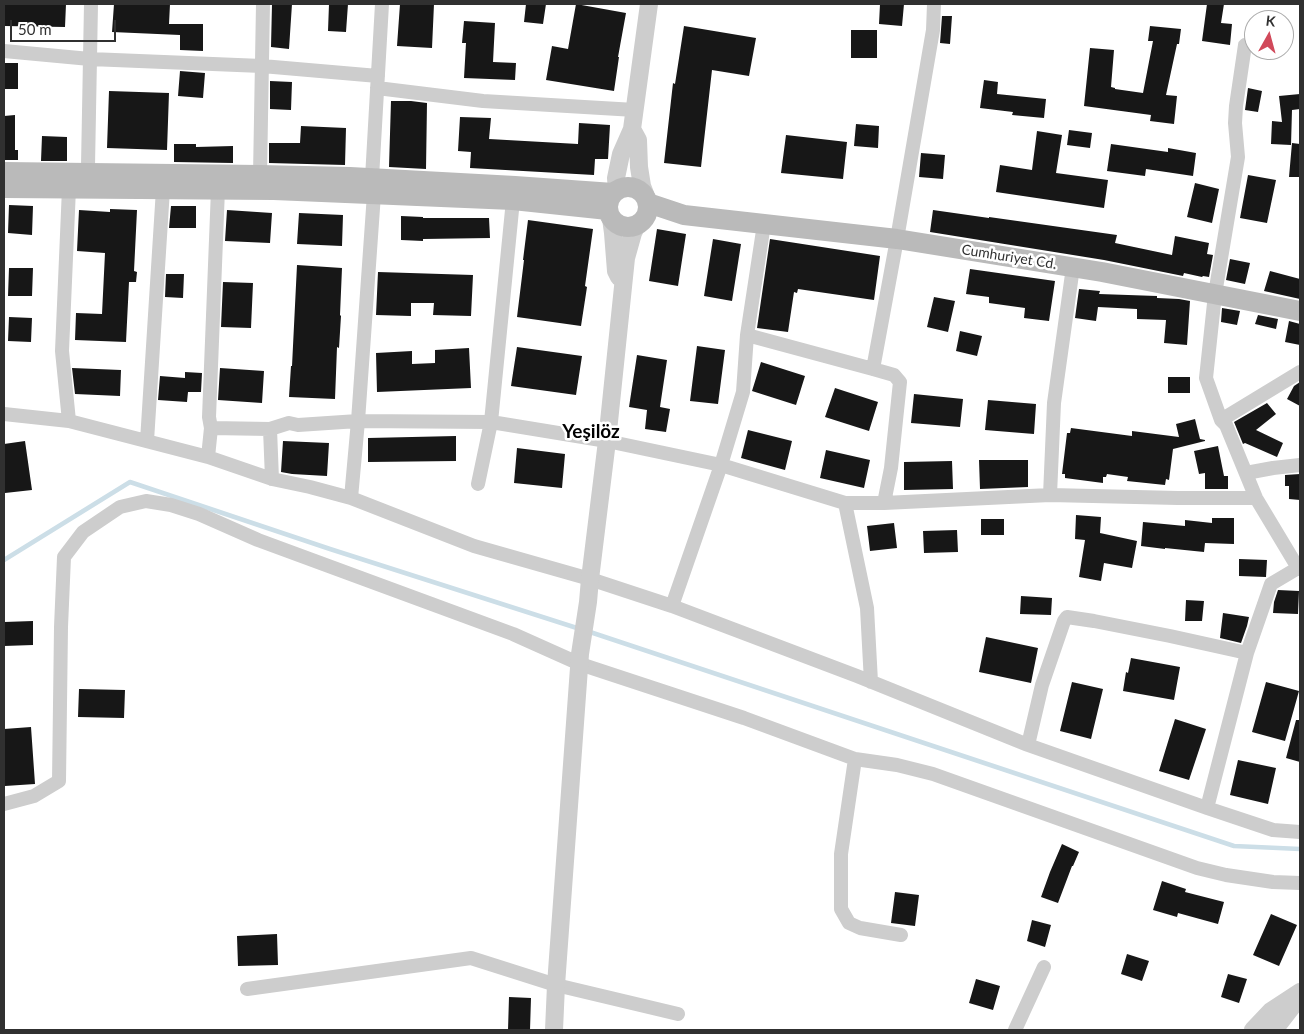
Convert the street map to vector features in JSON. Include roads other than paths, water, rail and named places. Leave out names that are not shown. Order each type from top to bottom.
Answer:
[{"type":"main road","points":[[4,172],[163,189],[274,190],[373,186],[515,186],[612,203]]},
{"type":"main road","points":[[4,188],[69,188],[90,180],[260,175],[513,200],[612,203],[629,186],[640,190],[647,201],[648,212],[646,218],[633,227],[617,224],[612,203]]},
{"type":"main road","points":[[647,201],[684,215],[716,218]]},
{"type":"main road","name":"Cumhuriyet Cd.","points":[[716,218],[897,239],[1073,268],[1300,310]]},
{"type":"main road","points":[[639,224],[682,223],[716,218]]},
{"type":"street","points":[[90,180],[88,166],[91,4]]},
{"type":"street","points":[[260,175],[263,4]]},
{"type":"street","points":[[351,498],[358,421],[373,186],[382,4]]},
{"type":"street","points":[[623,284],[616,271],[612,203],[621,154],[632,129],[650,4]]},
{"type":"street","points":[[873,369],[933,30],[934,4]]},
{"type":"street","points":[[4,51],[90,59],[262,66],[377,82],[483,100],[635,110]]},
{"type":"street","points":[[1207,808],[1247,653],[1271,584],[1299,569],[1256,498],[1226,425],[1221,420],[1206,378],[1215,294],[1238,157],[1235,123],[1244,52]]},
{"type":"street","points":[[632,129],[638,140],[639,167],[647,201]]},
{"type":"street","points":[[69,188],[62,351],[69,421]]},
{"type":"street","points":[[147,441],[163,189]]},
{"type":"street","points":[[208,457],[211,428],[209,417],[218,189]]},
{"type":"street","points":[[478,484],[491,422],[513,200]]},
{"type":"street","points":[[554,1030],[580,659],[607,441],[626,258],[633,233],[639,224]]},
{"type":"street","points":[[672,606],[721,465],[743,392],[747,335],[764,224]]},
{"type":"street","points":[[1050,495],[1054,403],[1073,268]]},
{"type":"street","points":[[747,335],[894,375],[900,382],[891,468],[884,503]]},
{"type":"street","points":[[1221,420],[1300,372]]},
{"type":"street","points":[[4,414],[69,421],[208,457],[272,479],[310,486],[351,498],[474,546],[590,579],[672,606],[871,682],[1028,745],[1207,808],[1273,830],[1300,832]]},
{"type":"street","points":[[211,428],[270,429],[290,423],[298,425],[358,421],[491,422],[607,441],[721,465],[845,503],[884,503],[1050,495],[1256,498]]},
{"type":"street","points":[[270,429],[272,479]]},
{"type":"street","points":[[1246,473],[1300,465]]},
{"type":"street","points":[[4,804],[34,796],[59,781],[64,557],[84,532],[120,507],[146,500],[171,505],[199,514],[258,540],[855,759],[897,765],[933,774],[1196,868],[1226,875],[1273,882],[1300,883]]},
{"type":"street","points":[[845,503],[867,608],[871,682]]},
{"type":"street","points":[[1028,745],[1042,685],[1064,621],[1067,618],[1113,624],[1247,653]]},
{"type":"street","points":[[855,759],[841,854],[841,909],[849,923],[860,928],[901,935]]},
{"type":"street","points":[[247,989],[471,958],[556,985],[678,1014]]},
{"type":"street","points":[[1015,1030],[1044,967]]},
{"type":"street","points":[[1253,1030],[1271,1011],[1300,994]]},
{"type":"street","points":[[1274,1030],[1300,994]]},
{"type":"waterway","points":[[4,560],[130,482],[330,549],[580,629]]},
{"type":"waterway","points":[[587,631],[1234,846],[1300,849]]},
{"type":"district","name":"Yeşilöz","points":[[591,432]]}]
